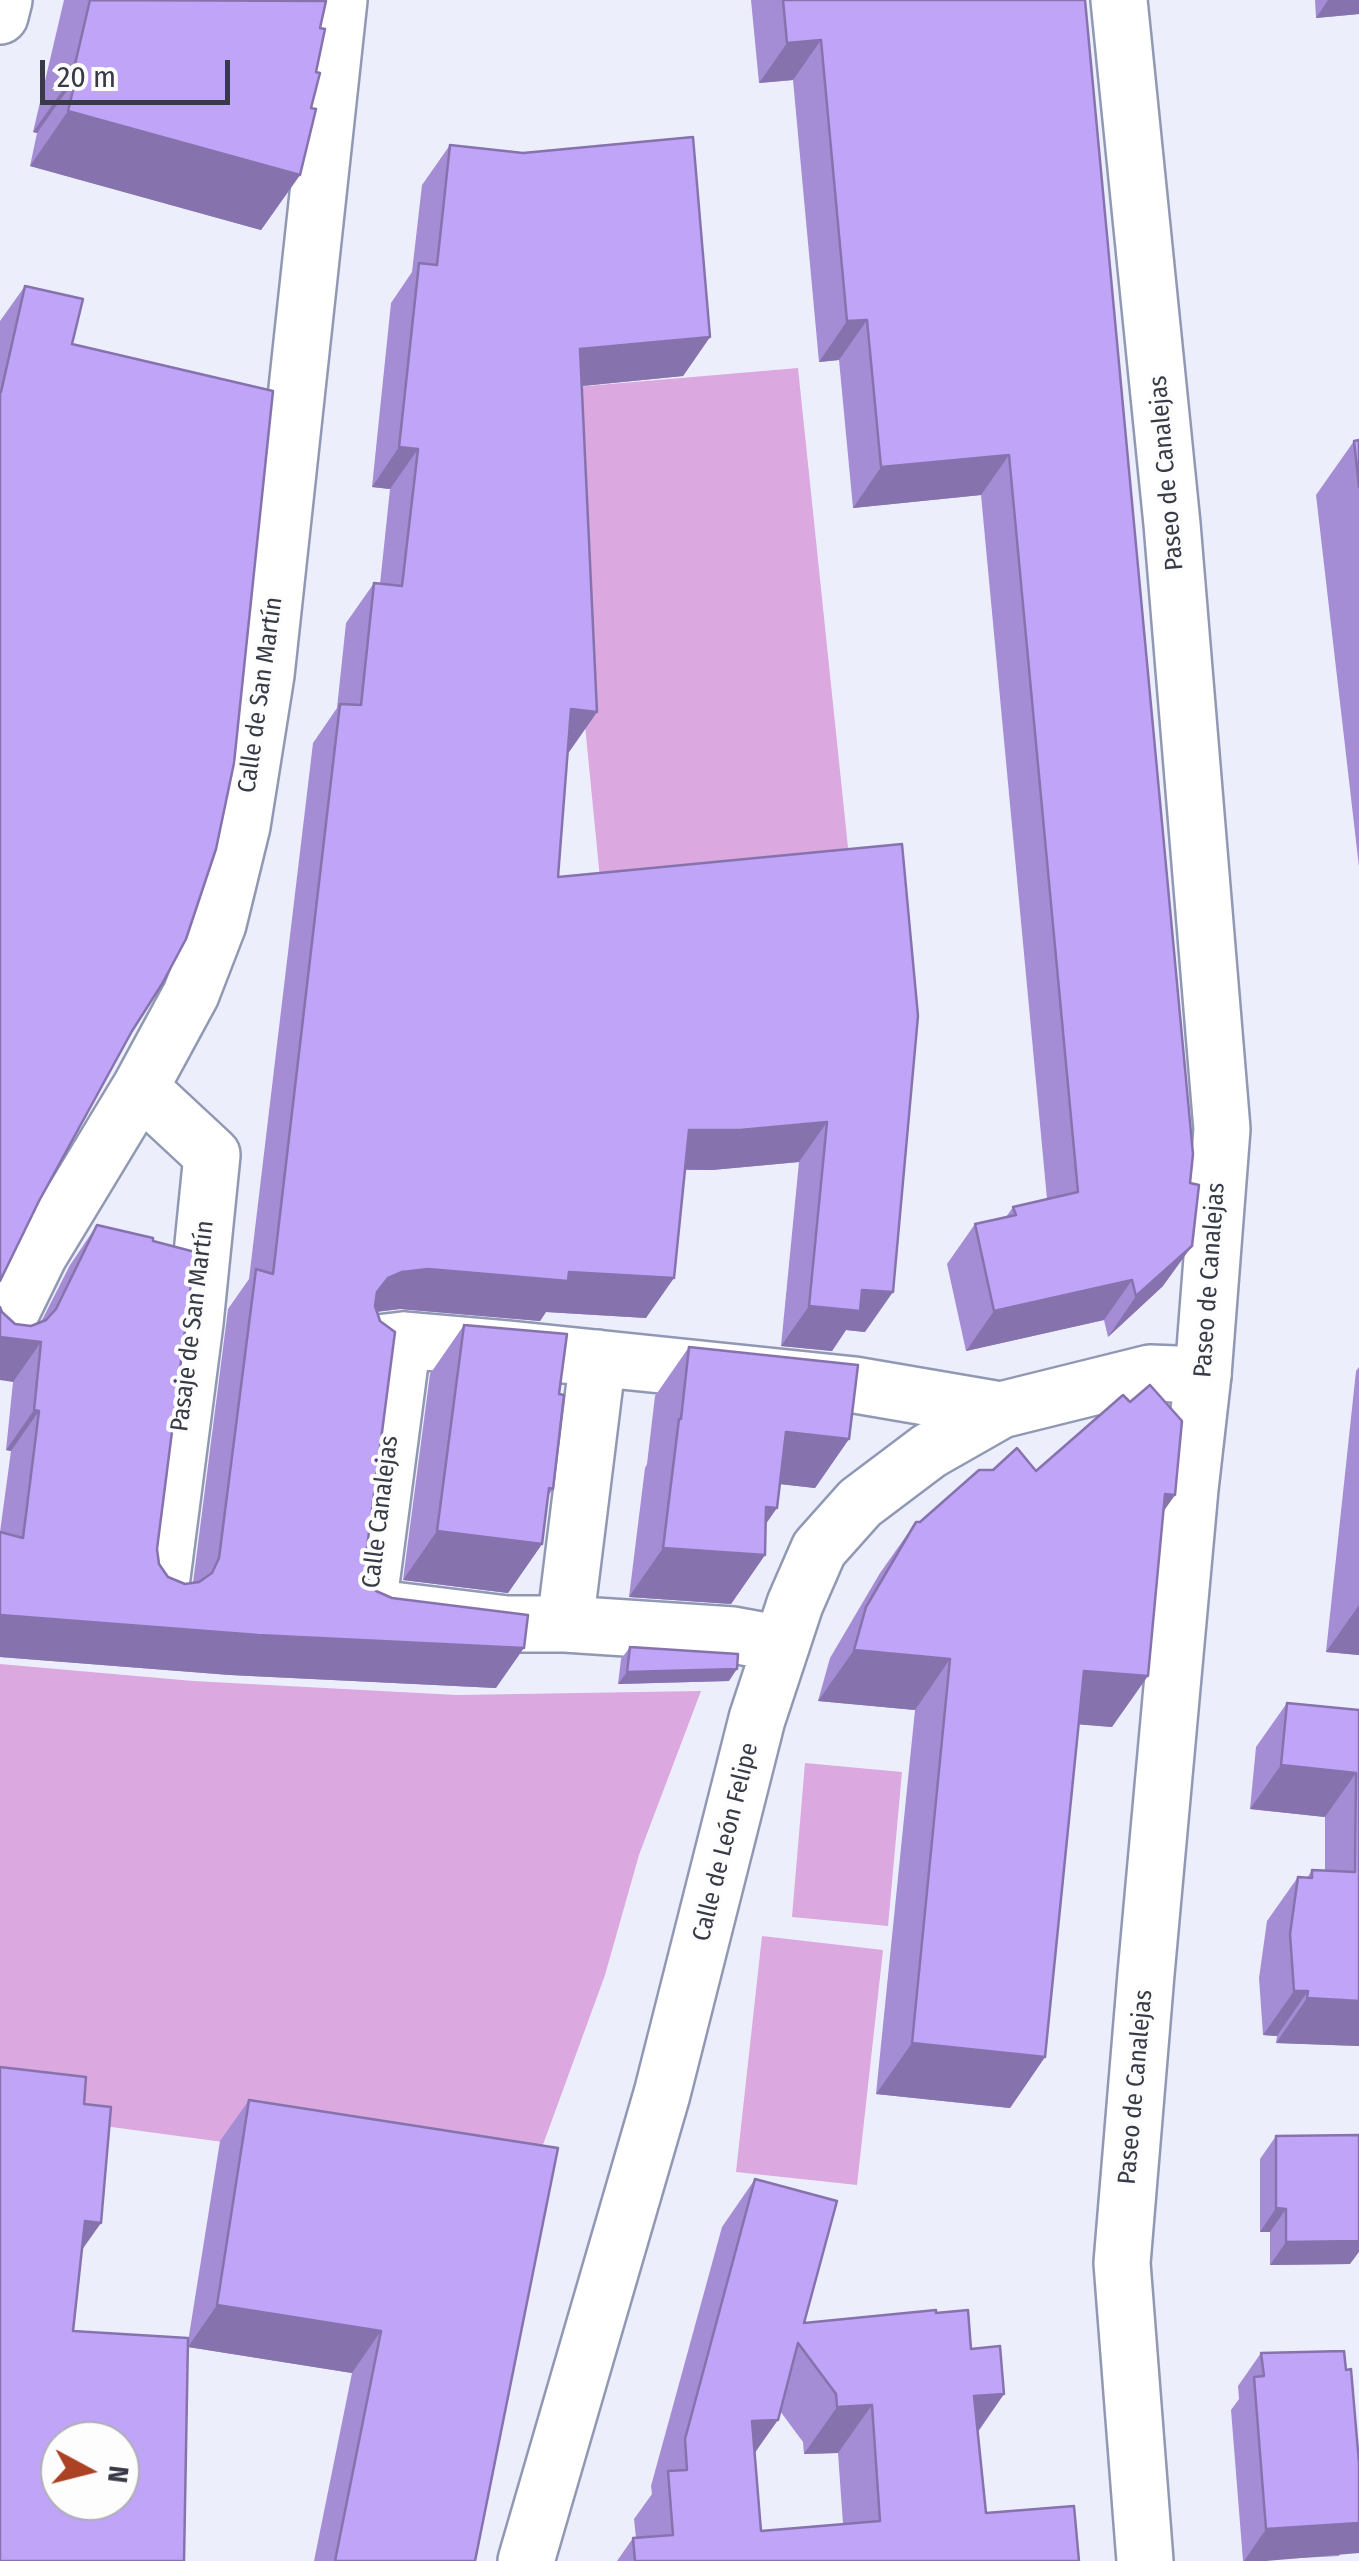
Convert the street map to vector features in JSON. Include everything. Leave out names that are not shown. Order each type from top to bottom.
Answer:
[{"type":"street","points":[[0,16],[4,0]]},
{"type":"street","name":"Calle de San Martín","points":[[0,1336],[39,1255],[140,1088],[191,994],[218,924],[242,826],[266,675],[339,0]]},
{"type":"street","name":"Paseo de Canalejas","points":[[1119,0],[1170,505],[1222,1129],[1204,1374],[1154,1877],[1122,2263],[1146,2561]]},
{"type":"street","name":"Pasaje de San Martín","points":[[140,1088],[212,1155],[211,1324],[160,1593]]},
{"type":"street","name":"Calle Canalejas","points":[[782,1644],[733,1635],[507,1624],[368,1608],[390,1342],[598,1358],[855,1385],[1001,1410]]},
{"type":"street","points":[[565,1624],[598,1358]]},
{"type":"street","name":"Calle de León Felipe","points":[[526,2561],[662,2094],[757,1719],[795,1604],[819,1549],[860,1503],[930,1451],[1001,1410],[1150,1373],[1204,1374]]},
{"type":"shaded area","points":[[798,368],[852,886],[603,909],[552,389]]},
{"type":"shaded area","points":[[0,1664],[193,1681],[457,1695],[701,1691],[639,1855],[605,1975],[533,2172],[260,2147],[0,2112]]},
{"type":"shaded area","points":[[805,1763],[902,1772],[888,1926],[792,1917]]},
{"type":"shaded area","points":[[762,1936],[883,1950],[857,2185],[736,2172]]},
{"type":"building","points":[[90,0],[326,1],[316,72],[320,73],[311,108],[316,109],[300,175],[68,111]]},
{"type":"building","points":[[783,0],[1085,0],[1193,1154],[1190,1183],[1199,1185],[1192,1246],[1136,1296],[1132,1280],[994,1311],[975,1224],[1016,1215],[1013,1207],[1078,1192],[1009,455],[881,467],[867,320],[847,321],[821,40],[787,43]]},
{"type":"building","points":[[693,137],[710,337],[580,349],[597,712],[571,709],[558,877],[902,844],[918,1016],[893,1292],[862,1290],[860,1311],[809,1306],[827,1122],[689,1130],[674,1278],[569,1272],[568,1281],[428,1269],[388,1278],[377,1292],[375,1306],[380,1321],[395,1332],[365,1563],[367,1578],[376,1591],[392,1598],[528,1615],[524,1648],[258,1635],[0,1615],[0,1532],[23,1538],[39,1411],[34,1410],[41,1342],[0,1337],[0,1307],[15,1324],[31,1326],[46,1320],[56,1309],[97,1225],[195,1252],[157,1549],[159,1564],[168,1577],[185,1584],[199,1582],[212,1573],[219,1558],[256,1269],[273,1274],[340,704],[361,705],[374,583],[402,586],[418,449],[399,447],[419,263],[437,265],[450,145],[523,153]]},
{"type":"building","points":[[25,286],[83,299],[72,344],[273,391],[234,763],[216,849],[186,939],[39,1201],[0,1281],[0,392]]},
{"type":"building","points":[[1359,440],[1359,487],[1354,441]]},
{"type":"building","points":[[464,1325],[567,1334],[553,1489],[549,1488],[542,1544],[437,1531]]},
{"type":"building","points":[[689,1347],[858,1365],[849,1439],[786,1432],[777,1508],[766,1507],[765,1555],[663,1548]]},
{"type":"building","points":[[1150,1385],[1182,1421],[1175,1495],[1165,1494],[1148,1676],[1084,1671],[1045,2057],[912,2043],[950,1659],[854,1650],[866,1607],[916,1522],[979,1470],[993,1470],[1017,1448],[1036,1471],[1123,1395],[1130,1402]]},
{"type":"building","points":[[630,1647],[738,1654],[737,1669],[627,1672]]},
{"type":"building","points":[[1287,1703],[1359,1710],[1359,2001],[1307,1998],[1308,1991],[1294,1991],[1290,1934],[1298,1877],[1312,1878],[1312,1870],[1355,1872],[1356,1773],[1281,1765]]},
{"type":"building","points":[[0,2067],[86,2077],[84,2104],[111,2107],[101,2223],[85,2221],[73,2331],[188,2338],[184,2561],[0,2561]]},
{"type":"building","points":[[249,2100],[558,2148],[475,2561],[335,2561],[381,2331],[217,2305]]},
{"type":"building","points":[[1359,2135],[1359,2241],[1286,2242],[1286,2209],[1276,2208],[1276,2136]]},
{"type":"building","points":[[755,2179],[837,2201],[804,2323],[968,2310],[971,2349],[1000,2346],[1004,2394],[974,2396],[986,2513],[1074,2506],[1079,2561],[635,2561],[633,2538],[673,2535],[668,2471],[687,2470],[685,2439]],"holes":[[[798,2343],[836,2394],[837,2407],[872,2405],[880,2521],[761,2531],[752,2421],[778,2420]]]},
{"type":"building","points":[[1344,2351],[1346,2370],[1351,2369],[1359,2463],[1359,2523],[1266,2529],[1254,2377],[1264,2376],[1261,2353]]}]
